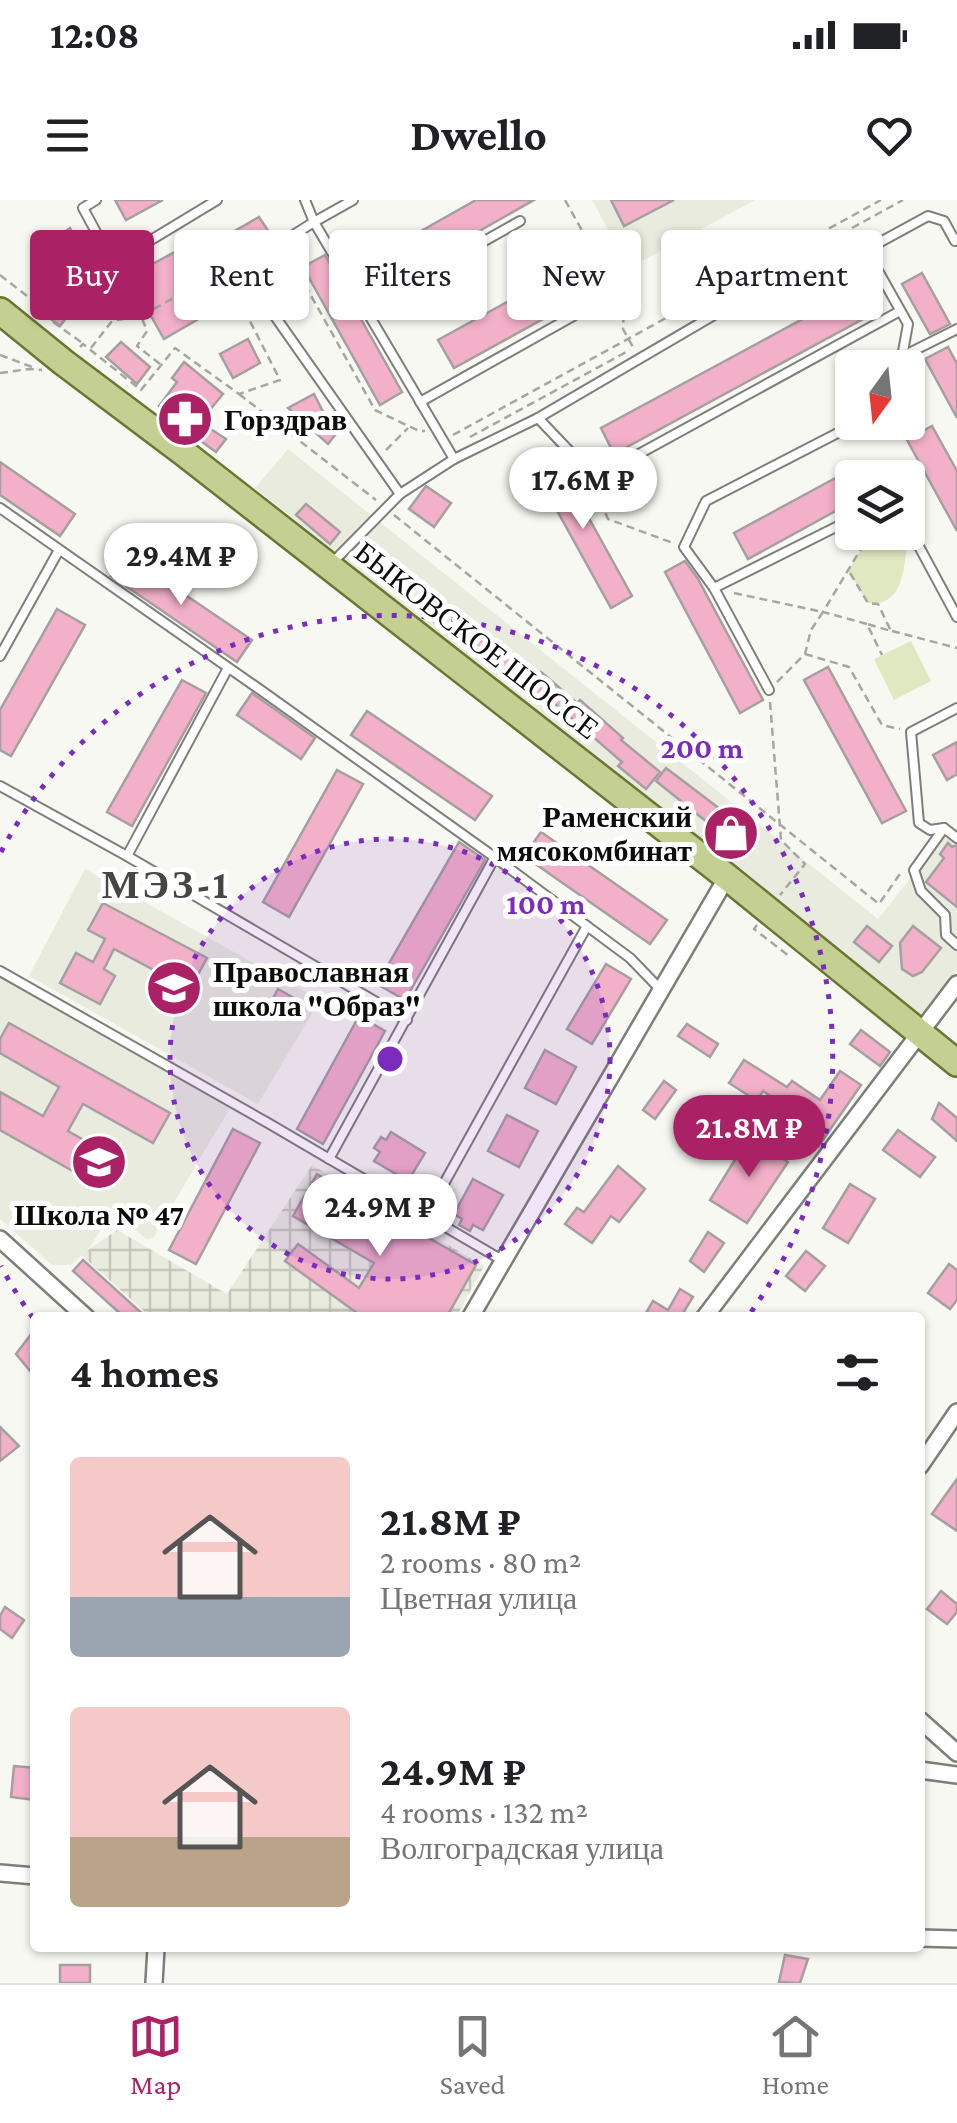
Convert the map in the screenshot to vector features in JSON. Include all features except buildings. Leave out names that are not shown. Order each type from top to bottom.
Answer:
[{"type":"main road","name":"БЫКОВСКОЕ ШОССЕ","points":[[0,311],[54,368],[330,566],[727,877],[957,1064]]},
{"type":"street","points":[[473,1312],[727,877]]},
{"type":"street","points":[[709,1312],[957,984]]},
{"type":"street","points":[[0,1239],[81,1312]]},
{"type":"street","points":[[925,1459],[957,1412]]},
{"type":"street","points":[[925,1724],[957,1753]]},
{"type":"street","points":[[925,1771],[957,1775]]},
{"type":"street","points":[[0,1873],[30,1876]]},
{"type":"street","points":[[925,1938],[957,1939]]},
{"type":"street","points":[[154,1983],[156,1952]]},
{"type":"lane","points":[[95,230],[83,208],[96,200]]},
{"type":"lane","points":[[154,238],[217,200]]},
{"type":"lane","points":[[305,200],[329,247]]},
{"type":"lane","points":[[302,230],[353,200]]},
{"type":"lane","points":[[883,241],[928,216],[944,221],[956,242]]},
{"type":"lane","points":[[487,240],[520,221]]},
{"type":"lane","points":[[883,281],[908,324],[903,350]]},
{"type":"lane","points":[[538,418],[596,478],[900,312]]},
{"type":"lane","points":[[278,320],[400,494]]},
{"type":"lane","points":[[372,320],[454,459]]},
{"type":"lane","points":[[420,402],[566,320]]},
{"type":"lane","points":[[330,566],[400,494],[454,459],[538,418],[707,320]]},
{"type":"lane","points":[[914,350],[957,329]]},
{"type":"lane","points":[[770,690],[714,588],[684,547],[706,501],[835,435]]},
{"type":"lane","points":[[0,508],[494,857],[630,958],[661,990]]},
{"type":"lane","points":[[714,588],[835,528]]},
{"type":"lane","points":[[0,656],[59,550]]},
{"type":"lane","points":[[921,550],[957,617]]},
{"type":"lane","points":[[126,856],[228,668]]},
{"type":"lane","points":[[957,708],[911,732],[919,823],[930,830],[944,828],[957,838]]},
{"type":"lane","points":[[0,786],[406,1020]]},
{"type":"lane","points":[[944,828],[914,870],[921,890],[945,915],[946,935],[957,945]]},
{"type":"lane","points":[[922,841],[930,830]]},
{"type":"lane","points":[[329,1159],[494,857]]},
{"type":"lane","points":[[426,1216],[587,926]]},
{"type":"lane","points":[[0,970],[502,1260]]},
{"type":"path","points":[[565,200],[624,306],[623,328],[639,360]]},
{"type":"path","points":[[442,440],[881,200]]},
{"type":"path","points":[[0,276],[30,298]]},
{"type":"path","points":[[309,292],[375,410],[419,432],[436,430]]},
{"type":"path","points":[[50,320],[141,390],[175,348],[386,508],[879,904],[900,873]]},
{"type":"path","points":[[90,349],[112,321],[118,320]]},
{"type":"path","points":[[142,320],[148,331],[137,346],[161,364]]},
{"type":"path","points":[[239,394],[280,380],[249,320]]},
{"type":"path","points":[[0,373],[54,368],[83,344]]},
{"type":"path","points":[[0,355],[54,368]]},
{"type":"path","points":[[376,460],[410,427]]},
{"type":"path","points":[[596,478],[598,498],[608,519],[684,547]]},
{"type":"path","points":[[789,956],[754,929],[805,864],[781,840],[770,690],[805,654],[811,630],[861,550]]},
{"type":"path","points":[[848,570],[868,602],[878,604],[891,631]]},
{"type":"path","points":[[714,588],[957,648]]},
{"type":"path","points":[[867,624],[882,655]]},
{"type":"path","points":[[805,654],[849,667],[882,725],[911,732]]},
{"type":"shaded area","points":[[592,200],[755,200],[699,230],[661,230],[661,251],[641,262],[641,230],[608,230]]},
{"type":"shaded area","points":[[288,449],[878,919],[944,836],[957,845],[957,970],[921,1018],[255,488]]},
{"type":"shaded area","name":"Православная школа \"Образ\"","points":[[85,869],[320,1000],[258,1104],[29,976]]},
{"type":"shaded area","name":"Школа № 47","points":[[0,978],[230,1108],[153,1238],[146,1239],[121,1217],[110,1215],[90,1247],[71,1265],[52,1265],[0,1219]]},
{"type":"shaded area","points":[[312,1165],[484,1266],[459,1312],[145,1312],[81,1255],[117,1230],[227,1294]]},
{"type":"green space","points":[[861,550],[906,550],[897,590],[881,602],[868,603],[848,571]]},
{"type":"green space","points":[[911,641],[931,681],[894,700],[874,659]]},
{"type":"place","name":"Горздрав","points":[[185,419]]},
{"type":"place","name":"Раменский мясокомбинат","points":[[731,833]]},
{"type":"place","name":"Православная школа \"Образ\"","points":[[174,988]]},
{"type":"place","name":"Школа № 47","points":[[99,1162]]},
{"type":"district","name":"МЭЗ-1","points":[[166,884]]}]
